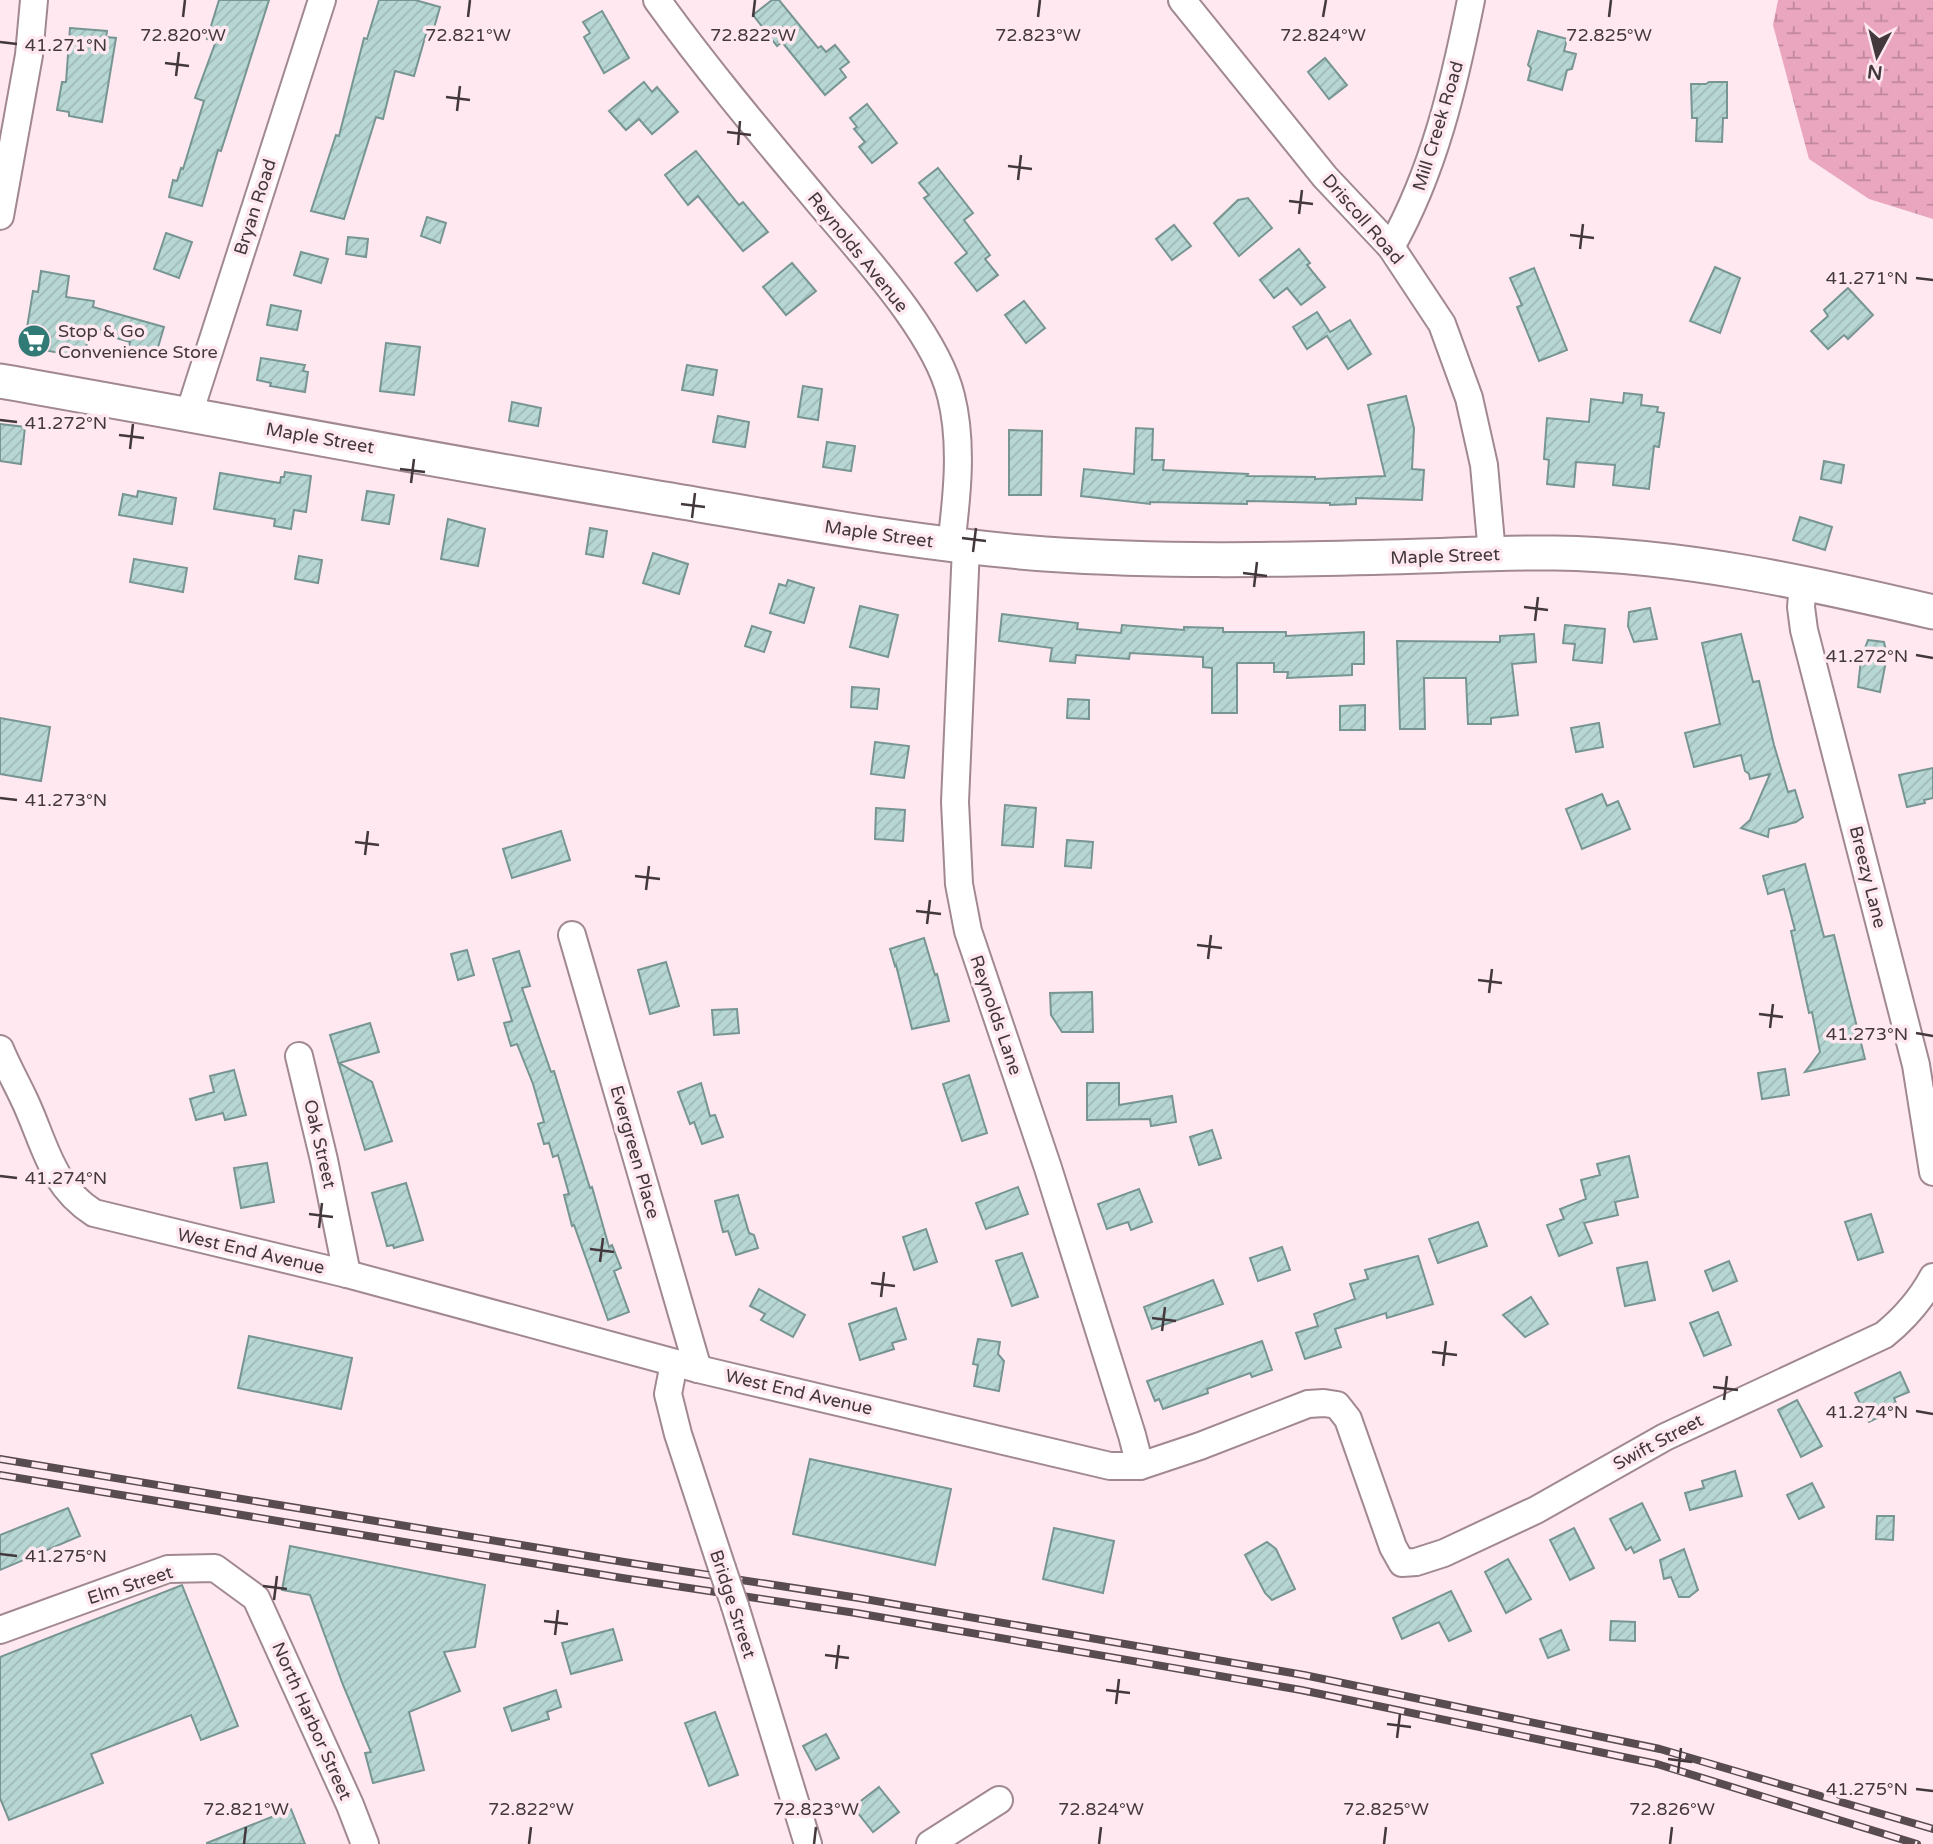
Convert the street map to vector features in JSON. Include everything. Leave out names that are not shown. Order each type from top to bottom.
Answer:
[{"type":"street","points":[[0,216],[24,89],[34,0]]},
{"type":"street","name":"Bryan Road","points":[[189,414],[322,0]]},
{"type":"street","name":"Reynolds Avenue","points":[[657,0],[698,57],[884,280],[933,350],[951,395],[957,437],[955,508],[959,546]]},
{"type":"street","name":"Driscoll Road","points":[[1182,0],[1325,177],[1391,247],[1442,324],[1469,398],[1484,465],[1492,554]]},
{"type":"street","name":"Mill Creek Road","points":[[1391,247],[1427,170],[1457,71],[1471,0]]},
{"type":"street","name":"Maple Street","points":[[0,381],[564,482],[959,546],[1049,554],[1163,559],[1558,553],[1625,557],[1803,583],[1933,612]]},
{"type":"street","name":"Reynolds Lane","points":[[959,546],[956,802],[959,884],[968,931],[1048,1168],[1140,1466]]},
{"type":"street","name":"Breezy Lane","points":[[1803,583],[1801,607],[1804,630],[1916,1065],[1933,1172]]},
{"type":"street","name":"Evergreen Place","points":[[572,935],[686,1366]]},
{"type":"street","name":"West End Avenue","points":[[0,1049],[50,1164],[76,1202],[94,1213],[347,1274],[686,1366],[1110,1465],[1140,1466],[1308,1404],[1337,1405],[1348,1419],[1402,1563]]},
{"type":"street","name":"Oak Street","points":[[299,1056],[347,1274]]},
{"type":"street","name":"Swift Street","points":[[1402,1563],[1416,1562],[1444,1553],[1536,1510],[1665,1437],[1884,1335],[1908,1315],[1933,1277]]},
{"type":"street","name":"Bridge Street","points":[[686,1366],[668,1394],[678,1434],[735,1606],[808,1844]]},
{"type":"street","name":"Elm Street","points":[[0,1630],[168,1569],[215,1568],[256,1598]]},
{"type":"street","name":"North Harbor Street","points":[[256,1598],[365,1844]]},
{"type":"street","points":[[930,1844],[999,1800]]},
{"type":"green space","points":[[1778,0],[1933,0],[1933,219],[1869,199],[1809,159],[1773,25]]},
{"type":"building","points":[[219,0],[269,0],[221,151],[218,150],[202,206],[169,197],[173,180],[177,181],[181,168],[183,169],[204,101],[195,98],[216,41],[207,39]]},
{"type":"building","points":[[379,0],[415,0],[440,7],[434,28],[428,27],[414,76],[395,71],[383,119],[376,117],[344,219],[311,211],[336,135],[339,136],[364,38],[367,39]]},
{"type":"building","points":[[772,0],[779,0],[818,48],[821,46],[826,52],[835,45],[849,62],[840,69],[846,77],[825,95],[782,42],[777,46],[753,15]]},
{"type":"building","points":[[602,11],[629,58],[604,73],[584,37],[590,33],[583,22]]},
{"type":"building","points":[[70,28],[107,31],[106,37],[116,38],[102,122],[69,116],[69,112],[57,110],[62,82],[66,82]]},
{"type":"building","points":[[1538,31],[1567,39],[1564,51],[1576,54],[1572,69],[1567,70],[1562,90],[1528,80],[1531,68],[1528,65]]},
{"type":"building","points":[[1325,58],[1347,85],[1329,99],[1308,72]]},
{"type":"building","points":[[644,82],[652,92],[657,87],[678,112],[652,134],[639,119],[626,130],[609,111]]},
{"type":"building","points":[[1727,82],[1727,118],[1723,118],[1722,142],[1696,141],[1697,118],[1692,118],[1691,84]]},
{"type":"building","points":[[867,104],[897,143],[872,163],[859,147],[865,142],[854,129],[857,127],[850,118]]},
{"type":"building","points":[[696,151],[739,205],[743,202],[768,232],[743,251],[698,196],[688,205],[665,175]]},
{"type":"building","points":[[938,168],[973,213],[964,220],[990,255],[985,259],[998,275],[977,291],[955,263],[967,253],[924,198],[929,195],[919,183]]},
{"type":"building","points":[[1248,198],[1272,228],[1239,256],[1214,223],[1238,200]]},
{"type":"building","points":[[427,217],[446,223],[440,243],[421,236]]},
{"type":"building","points":[[1174,225],[1191,246],[1172,260],[1156,239]]},
{"type":"building","points":[[166,233],[192,242],[179,278],[154,269]]},
{"type":"building","points":[[348,237],[368,239],[366,257],[346,254]]},
{"type":"building","points":[[1299,249],[1310,263],[1307,265],[1325,287],[1301,305],[1287,288],[1274,298],[1260,280]]},
{"type":"building","points":[[301,252],[328,259],[321,283],[294,275]]},
{"type":"building","points":[[792,263],[816,291],[786,315],[763,287]]},
{"type":"building","points":[[1715,267],[1740,278],[1720,333],[1690,321]]},
{"type":"building","points":[[1534,268],[1567,350],[1539,361],[1517,307],[1522,305],[1510,278]]},
{"type":"building","points":[[41,271],[69,276],[66,297],[94,301],[93,307],[164,327],[156,354],[129,346],[130,342],[89,330],[85,358],[24,346],[33,291],[38,292]]},
{"type":"building","points":[[1848,288],[1873,315],[1848,339],[1844,335],[1828,349],[1811,331],[1828,316],[1824,310]]},
{"type":"building","points":[[1024,301],[1045,328],[1026,343],[1005,315]]},
{"type":"building","points":[[271,305],[301,311],[297,330],[267,325]]},
{"type":"building","points":[[1317,312],[1330,332],[1350,320],[1371,354],[1348,369],[1327,336],[1307,349],[1293,327]]},
{"type":"building","points":[[386,343],[420,347],[414,395],[380,391]]},
{"type":"building","points":[[261,358],[305,365],[303,371],[308,372],[305,392],[270,386],[271,383],[257,380]]},
{"type":"building","points":[[687,365],[717,370],[713,395],[682,390]]},
{"type":"building","points":[[803,386],[822,389],[818,420],[798,417]]},
{"type":"building","points":[[1624,393],[1642,395],[1641,405],[1658,407],[1657,412],[1664,413],[1659,447],[1654,446],[1649,489],[1613,485],[1615,465],[1576,462],[1574,487],[1547,484],[1549,460],[1544,459],[1547,418],[1589,422],[1591,399],[1623,403]]},
{"type":"building","points":[[1406,396],[1414,428],[1412,469],[1424,470],[1422,500],[1356,498],[1356,504],[1330,505],[1247,501],[1247,504],[1150,504],[1081,496],[1084,469],[1134,474],[1136,428],[1153,429],[1152,460],[1164,460],[1163,470],[1315,479],[1385,476],[1368,405]]},
{"type":"building","points":[[512,402],[541,408],[538,426],[509,421]]},
{"type":"building","points":[[718,416],[749,422],[745,447],[713,442]]},
{"type":"building","points":[[0,424],[25,427],[21,464],[0,461]]},
{"type":"building","points":[[1009,430],[1042,431],[1041,495],[1009,495]]},
{"type":"building","points":[[827,442],[855,446],[851,471],[823,467]]},
{"type":"building","points":[[1824,461],[1844,465],[1841,483],[1821,479]]},
{"type":"building","points":[[285,472],[311,476],[306,512],[294,510],[291,529],[274,526],[275,519],[214,509],[220,473],[280,483]]},
{"type":"building","points":[[138,491],[176,498],[172,524],[119,515],[123,494],[137,497]]},
{"type":"building","points":[[367,491],[394,495],[389,524],[362,520]]},
{"type":"building","points":[[1800,517],[1832,527],[1825,550],[1793,540]]},
{"type":"building","points":[[448,519],[485,529],[478,566],[441,559]]},
{"type":"building","points":[[590,528],[607,531],[603,557],[586,554]]},
{"type":"building","points":[[653,553],[688,564],[679,594],[643,583]]},
{"type":"building","points":[[299,556],[322,560],[318,583],[295,579]]},
{"type":"building","points":[[134,559],[187,568],[183,592],[130,582]]},
{"type":"building","points":[[788,580],[814,588],[804,623],[770,613],[779,584],[786,586]]},
{"type":"building","points":[[860,606],[898,615],[888,657],[850,647]]},
{"type":"building","points":[[1650,608],[1657,639],[1634,642],[1628,626],[1629,612]]},
{"type":"building","points":[[1002,614],[1078,623],[1077,629],[1121,633],[1122,625],[1184,630],[1184,627],[1223,628],[1223,632],[1286,632],[1286,636],[1364,632],[1364,664],[1352,664],[1352,675],[1287,678],[1288,672],[1274,672],[1274,663],[1237,663],[1237,713],[1212,713],[1212,668],[1203,667],[1203,657],[1130,653],[1129,659],[1076,655],[1075,663],[1050,661],[1052,648],[999,641]]},
{"type":"building","points":[[1565,625],[1605,629],[1602,663],[1573,660],[1575,644],[1563,643]]},
{"type":"building","points":[[752,626],[771,632],[764,652],[745,646]]},
{"type":"building","points":[[1534,634],[1536,662],[1512,664],[1518,715],[1491,718],[1491,724],[1468,724],[1466,678],[1424,678],[1425,729],[1400,729],[1397,641],[1500,642],[1500,636]]},
{"type":"building","points":[[1741,634],[1753,682],[1759,681],[1788,792],[1795,790],[1803,817],[1796,822],[1769,829],[1768,837],[1741,828],[1750,820],[1770,774],[1750,779],[1741,755],[1694,767],[1685,733],[1720,724],[1702,643]]},
{"type":"building","points":[[1868,640],[1884,642],[1887,656],[1880,692],[1858,687],[1861,659]]},
{"type":"building","points":[[852,687],[879,689],[877,709],[851,707]]},
{"type":"building","points":[[1068,699],[1089,700],[1089,719],[1067,718]]},
{"type":"building","points":[[1365,705],[1365,730],[1340,730],[1340,706]]},
{"type":"building","points":[[0,718],[50,727],[41,781],[0,774]]},
{"type":"building","points":[[1599,723],[1603,747],[1576,752],[1571,728]]},
{"type":"building","points":[[875,742],[909,746],[904,778],[871,774]]},
{"type":"building","points":[[1933,768],[1933,798],[1924,800],[1925,803],[1907,807],[1899,775]]},
{"type":"building","points":[[1602,794],[1607,806],[1618,801],[1630,829],[1582,849],[1566,809]]},
{"type":"building","points":[[1005,805],[1036,808],[1033,847],[1002,845]]},
{"type":"building","points":[[876,808],[905,810],[903,841],[875,839]]},
{"type":"building","points":[[561,831],[570,860],[512,878],[503,849]]},
{"type":"building","points":[[1067,840],[1093,842],[1091,868],[1065,866]]},
{"type":"building","points":[[1805,864],[1824,937],[1834,935],[1865,1059],[1805,1072],[1820,1052],[1791,931],[1795,930],[1784,889],[1768,894],[1763,876]]},
{"type":"building","points":[[924,938],[949,1021],[912,1029],[890,949]]},
{"type":"building","points":[[467,950],[474,975],[458,980],[451,954]]},
{"type":"building","points":[[519,951],[530,986],[522,988],[551,1072],[554,1071],[609,1247],[612,1245],[621,1268],[614,1271],[629,1312],[608,1320],[574,1225],[572,1226],[564,1195],[569,1194],[558,1155],[553,1157],[549,1143],[544,1144],[538,1124],[544,1122],[533,1084],[517,1044],[511,1046],[504,1023],[512,1021],[493,959]]},
{"type":"building","points":[[666,962],[679,1006],[650,1014],[638,970]]},
{"type":"building","points":[[1092,992],[1093,1032],[1062,1032],[1051,1015],[1050,993]]},
{"type":"building","points":[[737,1009],[739,1033],[714,1035],[712,1010]]},
{"type":"building","points":[[370,1023],[379,1052],[339,1063],[372,1082],[392,1141],[365,1150],[330,1035]]},
{"type":"building","points":[[1785,1069],[1789,1095],[1762,1099],[1758,1073]]},
{"type":"building","points":[[234,1070],[246,1115],[225,1120],[223,1113],[196,1120],[190,1099],[214,1092],[210,1076]]},
{"type":"building","points":[[969,1075],[987,1133],[962,1141],[943,1084]]},
{"type":"building","points":[[701,1083],[710,1116],[715,1115],[723,1137],[702,1144],[694,1122],[690,1124],[678,1092]]},
{"type":"building","points":[[1087,1083],[1119,1083],[1119,1105],[1172,1096],[1176,1122],[1151,1126],[1150,1119],[1087,1120]]},
{"type":"building","points":[[1212,1130],[1221,1158],[1199,1165],[1190,1137]]},
{"type":"building","points":[[1629,1156],[1638,1197],[1615,1202],[1618,1215],[1584,1223],[1592,1243],[1559,1256],[1547,1225],[1564,1219],[1560,1209],[1586,1199],[1581,1180],[1600,1175],[1597,1164]]},
{"type":"building","points":[[267,1163],[274,1202],[241,1208],[234,1168]]},
{"type":"building","points":[[406,1183],[423,1240],[394,1248],[393,1245],[387,1246],[372,1193]]},
{"type":"building","points":[[1018,1187],[1028,1214],[986,1229],[976,1203]]},
{"type":"building","points":[[1139,1189],[1152,1222],[1131,1230],[1128,1222],[1107,1229],[1098,1204]]},
{"type":"building","points":[[738,1195],[749,1233],[754,1235],[758,1248],[736,1255],[728,1231],[723,1232],[715,1201]]},
{"type":"building","points":[[1871,1214],[1883,1252],[1858,1260],[1845,1222]]},
{"type":"building","points":[[1478,1222],[1487,1246],[1438,1263],[1429,1239]]},
{"type":"building","points":[[926,1229],[937,1262],[914,1270],[903,1237]]},
{"type":"building","points":[[1282,1247],[1290,1270],[1258,1281],[1250,1258]]},
{"type":"building","points":[[1022,1253],[1038,1297],[1012,1306],[996,1261]]},
{"type":"building","points":[[1418,1256],[1433,1304],[1387,1318],[1386,1313],[1335,1329],[1341,1347],[1305,1359],[1296,1333],[1318,1326],[1314,1314],[1355,1299],[1350,1284],[1368,1279],[1365,1270]]},
{"type":"building","points":[[1729,1261],[1737,1281],[1713,1291],[1705,1271]]},
{"type":"building","points":[[1647,1262],[1655,1300],[1625,1306],[1617,1268]]},
{"type":"building","points":[[1213,1280],[1223,1304],[1152,1329],[1144,1307]]},
{"type":"building","points":[[759,1289],[805,1315],[793,1337],[761,1320],[765,1314],[750,1306]]},
{"type":"building","points":[[1531,1297],[1548,1324],[1525,1337],[1503,1315]]},
{"type":"building","points":[[896,1308],[906,1339],[892,1343],[894,1349],[860,1360],[849,1324]]},
{"type":"building","points":[[1718,1312],[1731,1345],[1704,1356],[1690,1323]]},
{"type":"building","points":[[249,1336],[352,1358],[341,1409],[238,1388]]},
{"type":"building","points":[[978,1339],[1000,1342],[998,1354],[1004,1361],[999,1391],[974,1386],[978,1365],[973,1364]]},
{"type":"building","points":[[1262,1341],[1272,1370],[1252,1377],[1250,1373],[1207,1389],[1208,1393],[1163,1409],[1159,1399],[1155,1401],[1147,1381]]},
{"type":"building","points":[[1900,1372],[1909,1392],[1894,1398],[1898,1408],[1869,1422],[1855,1393]]},
{"type":"building","points":[[1797,1400],[1822,1446],[1801,1457],[1778,1410]]},
{"type":"building","points":[[810,1459],[951,1489],[935,1565],[793,1534]]},
{"type":"building","points":[[1735,1471],[1742,1496],[1690,1510],[1685,1493],[1704,1488],[1702,1481]]},
{"type":"building","points":[[1812,1483],[1824,1507],[1799,1519],[1787,1495]]},
{"type":"building","points":[[1642,1503],[1660,1540],[1634,1553],[1631,1547],[1626,1550],[1610,1519]]},
{"type":"building","points":[[68,1508],[80,1536],[0,1570],[0,1535]]},
{"type":"building","points":[[1877,1516],[1894,1516],[1893,1540],[1876,1539]]},
{"type":"building","points":[[1054,1528],[1114,1541],[1103,1593],[1043,1579]]},
{"type":"building","points":[[1574,1528],[1594,1568],[1570,1580],[1550,1540]]},
{"type":"building","points":[[1267,1542],[1276,1549],[1295,1589],[1272,1600],[1265,1593],[1245,1555]]},
{"type":"building","points":[[290,1546],[485,1585],[475,1647],[444,1652],[460,1691],[409,1712],[424,1770],[373,1783],[365,1753],[371,1752],[310,1595],[282,1590]]},
{"type":"building","points":[[1684,1549],[1698,1590],[1689,1597],[1679,1597],[1671,1577],[1664,1579],[1660,1560]]},
{"type":"building","points":[[1508,1559],[1531,1599],[1506,1613],[1485,1572]]},
{"type":"building","points":[[182,1585],[238,1726],[201,1740],[191,1715],[91,1754],[103,1783],[9,1820],[0,1798],[0,1657]]},
{"type":"building","points":[[1451,1591],[1471,1631],[1449,1641],[1439,1622],[1402,1639],[1393,1618]]},
{"type":"building","points":[[1611,1621],[1635,1622],[1635,1641],[1610,1640]]},
{"type":"building","points":[[613,1629],[622,1660],[571,1674],[562,1643]]},
{"type":"building","points":[[1561,1630],[1569,1650],[1548,1658],[1540,1639]]},
{"type":"building","points":[[556,1690],[561,1707],[547,1712],[549,1719],[512,1731],[504,1708]]},
{"type":"building","points":[[715,1712],[738,1775],[709,1786],[685,1723]]},
{"type":"building","points":[[826,1734],[839,1758],[816,1770],[803,1746]]},
{"type":"building","points":[[879,1787],[899,1812],[873,1832],[853,1807]]},
{"type":"building","points":[[291,1809],[305,1844],[207,1844],[207,1843]]},
{"type":"railway","points":[[0,1459],[859,1598],[1304,1675],[1660,1749],[1933,1829]]},
{"type":"railway","points":[[0,1475],[622,1578],[856,1613],[1301,1690],[1657,1764],[1917,1844]]},
{"type":"place","name":"Stop & Go Convenience Store","points":[[34,341]]}]
